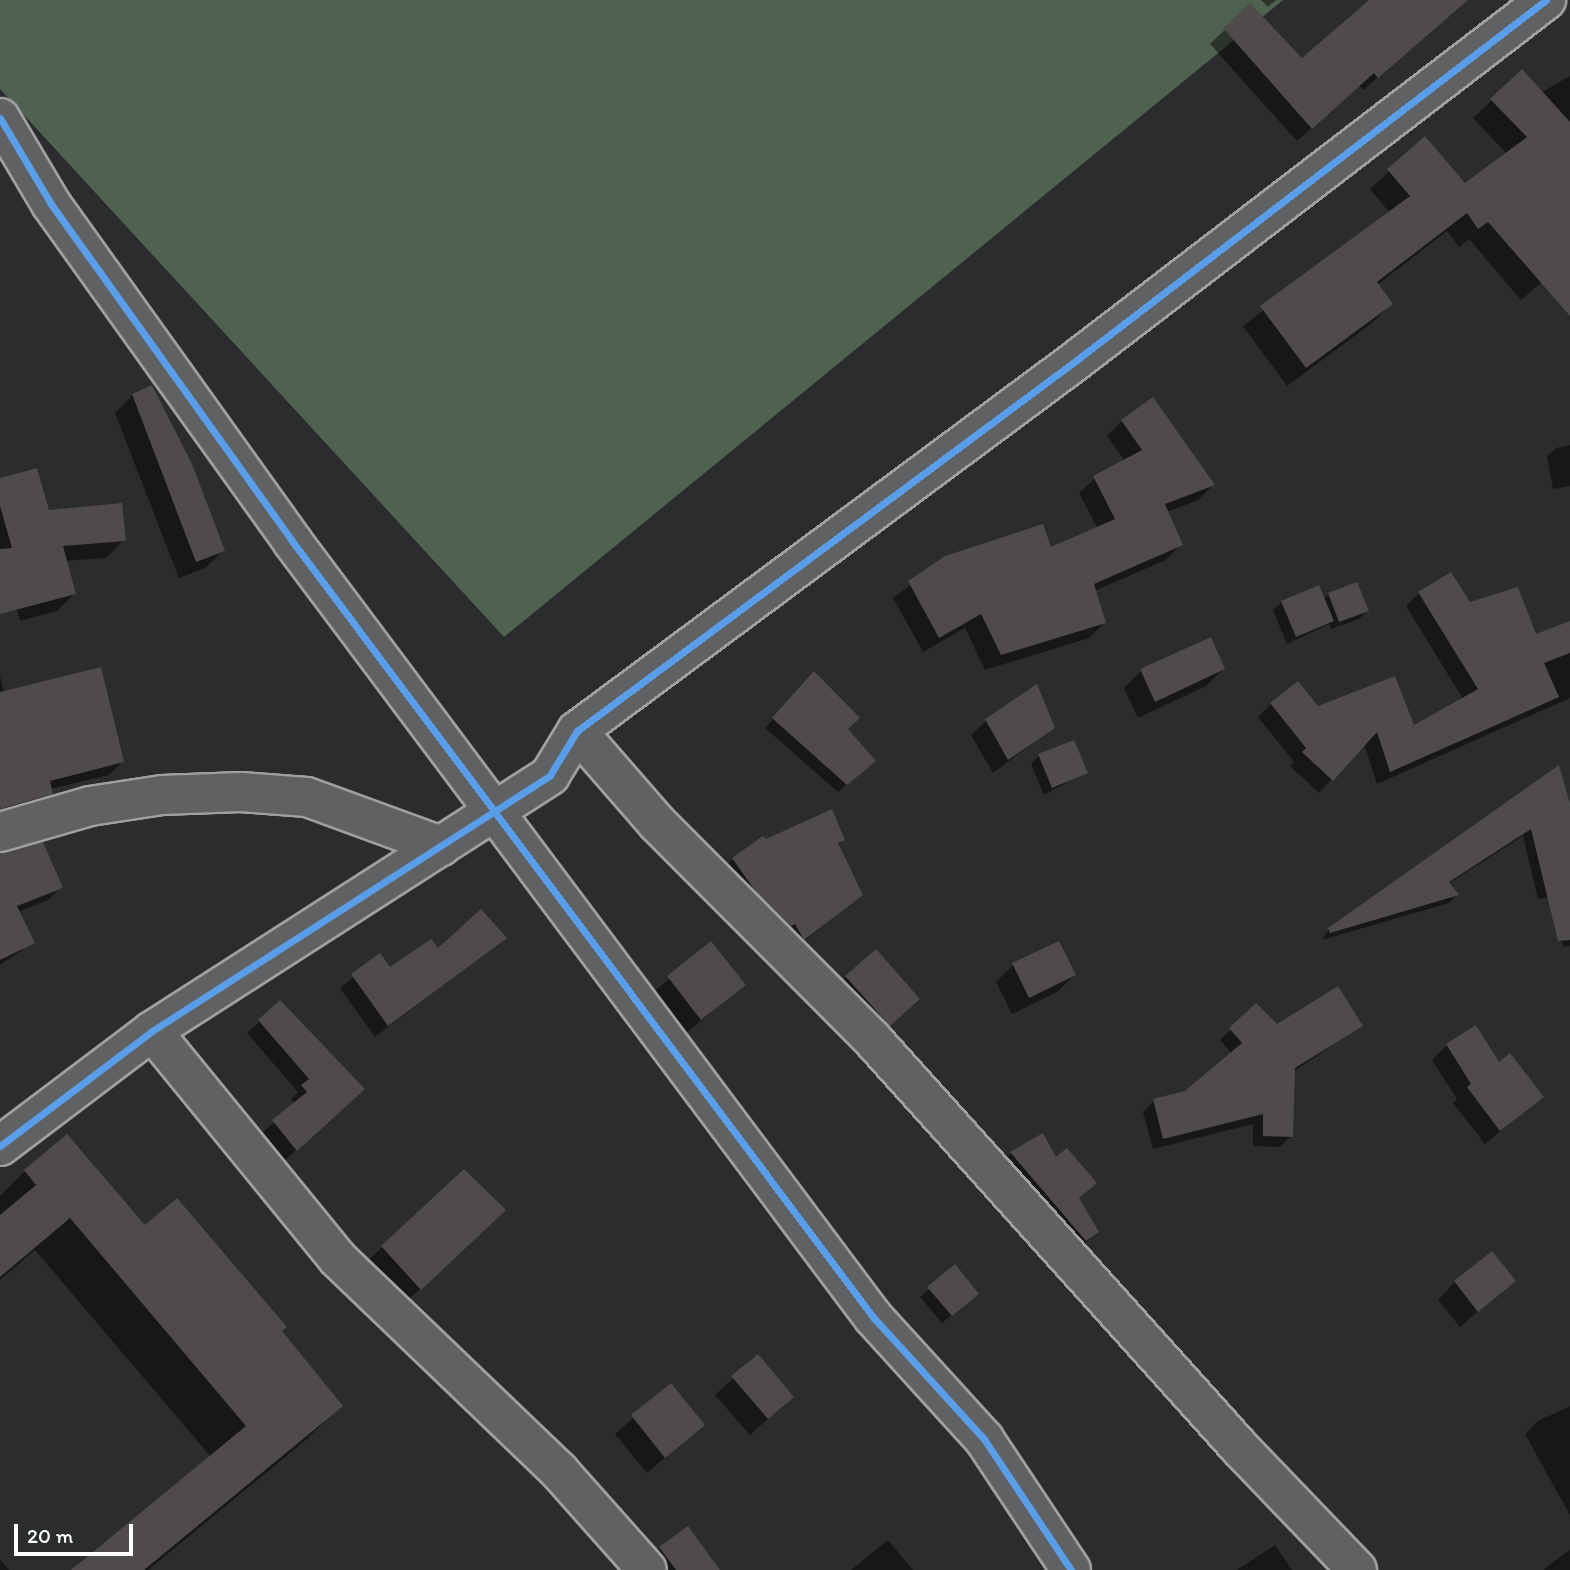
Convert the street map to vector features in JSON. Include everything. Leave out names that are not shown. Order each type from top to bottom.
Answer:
[{"type":"street","points":[[0,1146],[152,1031],[550,775],[577,731],[1074,362],[1546,0]]},
{"type":"street","points":[[0,118],[59,215],[292,541],[493,813],[714,1099],[873,1317],[984,1439],[1070,1570]]},
{"type":"street","points":[[577,731],[657,823],[873,1040],[1240,1448],[1357,1570]]},
{"type":"street","points":[[0,832],[90,806],[162,795],[241,792],[307,797],[441,846]]},
{"type":"street","points":[[152,1031],[338,1259],[559,1471],[647,1570]]},
{"type":"green space","points":[[0,0],[1283,0],[504,637],[0,89]]},
{"type":"building","points":[[1369,0],[1468,0],[1378,78],[1374,73],[1312,129],[1223,28],[1250,3],[1302,58]]},
{"type":"building","points":[[1522,69],[1570,122],[1570,316],[1488,222],[1478,229],[1467,213],[1377,282],[1393,304],[1306,368],[1260,306],[1410,196],[1387,169],[1425,136],[1465,183],[1527,137],[1490,99]]},
{"type":"building","points":[[152,385],[192,464],[225,551],[196,562],[132,394]]},
{"type":"building","points":[[1153,397],[1215,485],[1165,504],[1183,545],[1094,584],[1106,623],[1001,655],[981,614],[939,638],[908,581],[945,556],[1043,524],[1051,547],[1115,519],[1093,476],[1142,450],[1121,420]]},
{"type":"building","points":[[37,468],[49,510],[122,503],[126,541],[63,546],[76,594],[0,614],[0,549],[12,548],[0,506],[0,478]]},
{"type":"building","points":[[1451,572],[1470,602],[1518,587],[1536,634],[1570,621],[1570,653],[1544,663],[1559,697],[1390,772],[1377,732],[1333,781],[1302,752],[1306,748],[1270,703],[1298,681],[1318,706],[1395,676],[1414,725],[1478,689],[1418,592]]},
{"type":"building","points":[[1357,582],[1369,611],[1339,622],[1328,593]]},
{"type":"building","points":[[1319,585],[1334,621],[1296,637],[1281,601]]},
{"type":"building","points":[[1211,637],[1225,669],[1155,702],[1140,669]]},
{"type":"building","points":[[101,667],[124,762],[50,781],[53,794],[0,809],[0,692]]},
{"type":"building","points":[[814,671],[860,718],[848,729],[876,761],[847,785],[772,718]]},
{"type":"building","points":[[1037,684],[1055,728],[1008,760],[985,719]]},
{"type":"building","points":[[1074,740],[1088,773],[1052,788],[1038,754]]},
{"type":"building","points":[[1559,765],[1570,804],[1570,940],[1558,941],[1531,829],[1449,882],[1459,895],[1330,933],[1328,928]]},
{"type":"building","points":[[832,809],[845,840],[838,843],[863,895],[804,940],[795,924],[791,926],[756,892],[732,858],[763,836],[766,839]]},
{"type":"building","points":[[43,842],[63,888],[17,906],[35,943],[0,960],[0,853]]},
{"type":"building","points":[[481,909],[507,938],[388,1026],[351,974],[380,953],[390,967],[431,939],[438,948]]},
{"type":"building","points":[[711,941],[746,985],[701,1020],[667,976]]},
{"type":"building","points":[[1059,941],[1076,975],[1029,998],[1012,963]]},
{"type":"building","points":[[876,949],[920,999],[890,1026],[845,976]]},
{"type":"building","points":[[1338,986],[1363,1026],[1295,1068],[1293,1137],[1263,1136],[1263,1114],[1163,1139],[1153,1099],[1185,1091],[1242,1043],[1229,1028],[1256,1003],[1277,1024]]},
{"type":"building","points":[[280,1000],[365,1089],[297,1151],[272,1120],[307,1092],[301,1085],[309,1079],[258,1020]]},
{"type":"building","points":[[1476,1025],[1499,1062],[1510,1053],[1544,1097],[1500,1131],[1467,1087],[1471,1084],[1446,1044]]},
{"type":"building","points":[[1043,1133],[1056,1157],[1067,1148],[1097,1183],[1079,1198],[1099,1232],[1086,1241],[1010,1152]]},
{"type":"building","points":[[67,1134],[145,1225],[177,1198],[287,1327],[282,1331],[343,1406],[144,1570],[71,1570],[246,1426],[70,1218],[0,1277],[0,1215],[36,1185],[24,1170]]},
{"type":"building","points":[[464,1169],[506,1210],[421,1290],[381,1246]]},
{"type":"building","points":[[1492,1251],[1516,1281],[1478,1312],[1454,1281]]},
{"type":"building","points":[[955,1264],[979,1294],[952,1316],[927,1287]]},
{"type":"building","points":[[758,1354],[794,1397],[768,1419],[731,1376]]},
{"type":"building","points":[[671,1383],[705,1425],[665,1458],[631,1415]]},
{"type":"building","points":[[688,1526],[720,1570],[676,1570],[659,1547]]},
{"type":"cycle path","points":[[0,1146],[152,1031],[550,775],[577,731],[1074,362],[1546,0]]},
{"type":"cycle path","points":[[0,118],[51,204],[292,541],[873,1317],[984,1439],[1071,1570]]}]
